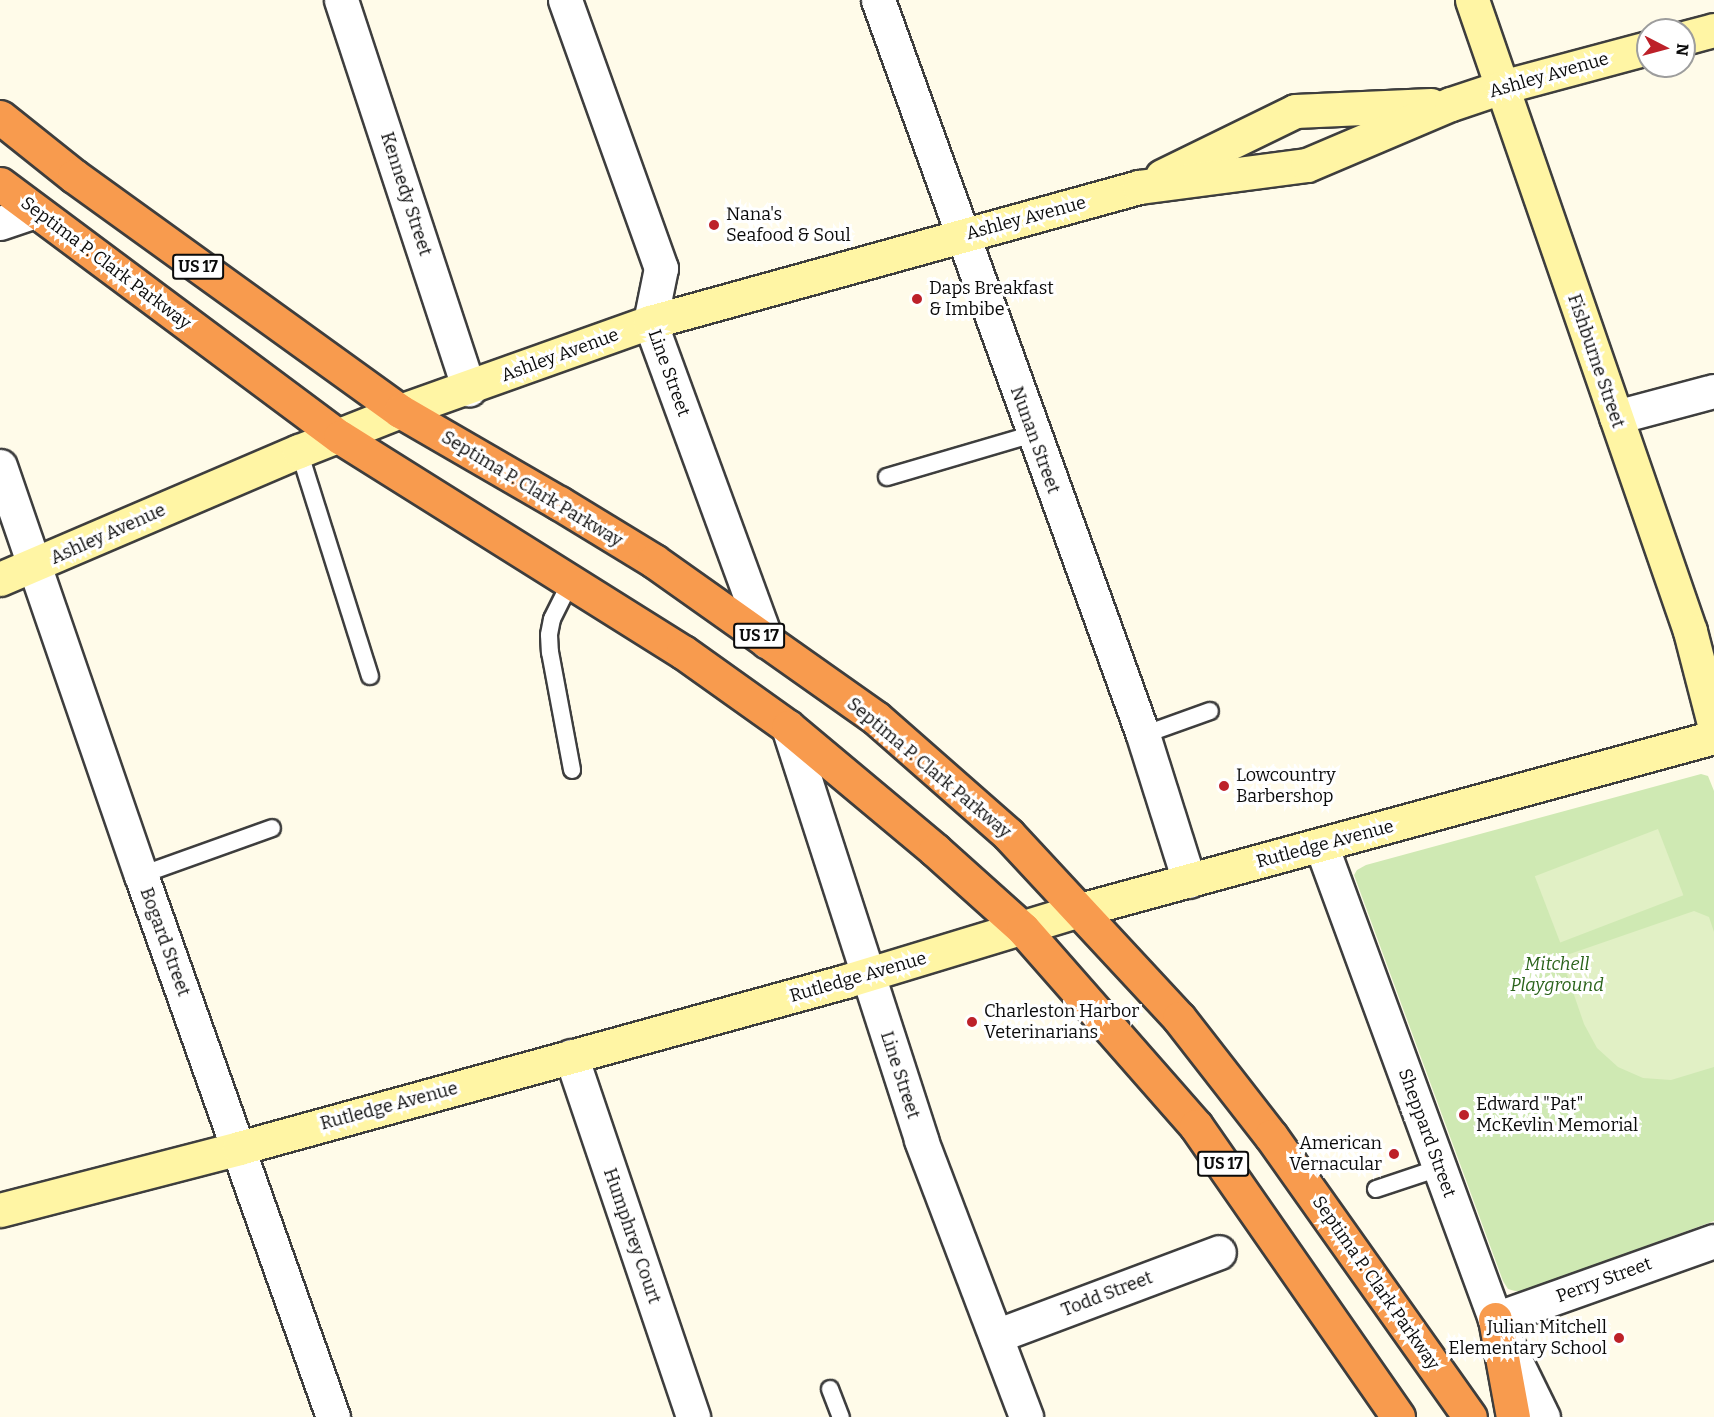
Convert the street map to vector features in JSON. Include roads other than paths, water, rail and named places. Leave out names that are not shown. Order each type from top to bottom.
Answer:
[{"type":"highway","name":"Septima P. Clark Parkway","points":[[0,117],[74,176],[400,411],[625,544],[876,718],[1008,834],[1179,1018],[1271,1136],[1470,1417]]},
{"type":"highway","name":"Septima P. Clark Parkway","points":[[0,184],[340,437],[683,652],[788,727],[869,792],[1023,929],[1196,1126],[1398,1417]]},
{"type":"highway","points":[[1495,1319],[1513,1417]]},
{"type":"street","name":"Kennedy Street","points":[[341,0],[469,389]]},
{"type":"street","name":"Line Street","points":[[565,0],[661,268],[650,322],[767,641]]},
{"type":"street","name":"Nunan Street","points":[[878,0],[961,236],[1143,735],[1189,881]]},
{"type":"street","name":"Fishburne Street","points":[[1472,0],[1690,631],[1714,724]]},
{"type":"street","points":[[1696,35],[1714,30]]},
{"type":"street","name":"Ashley Avenue","points":[[0,579],[299,451],[340,437],[400,411],[469,389],[650,322],[1139,187],[1307,165],[1451,104],[1502,87],[1636,51]]},
{"type":"street","name":"Ashley Avenue","points":[[1139,187],[1295,111],[1451,104]]},
{"type":"street","points":[[0,222],[34,211]]},
{"type":"street","points":[[1616,417],[1714,391]]},
{"type":"street","name":"Bogard Street","points":[[0,466],[141,875],[333,1417]]},
{"type":"street","name":"Line Street","points":[[788,727],[921,1140],[1026,1417]]},
{"type":"street","name":"Rutledge Avenue","points":[[0,1210],[239,1148],[866,975],[1080,910],[1714,737]]},
{"type":"street","name":"Sheppard Street","points":[[1321,845],[1495,1319],[1543,1417]]},
{"type":"street","name":"Humphrey Court","points":[[571,1056],[693,1417]]},
{"type":"street","name":"Perry Street","points":[[1495,1319],[1714,1241]]},
{"type":"street","name":"Todd Street","points":[[996,1336],[1219,1252]]},
{"type":"lane","points":[[887,477],[1033,434]]},
{"type":"lane","points":[[299,451],[370,676]]},
{"type":"lane","points":[[571,580],[552,619],[549,635],[550,652],[572,770]]},
{"type":"lane","points":[[1143,735],[1210,711]]},
{"type":"lane","points":[[141,875],[272,828]]},
{"type":"lane","points":[[1376,1189],[1439,1168]]},
{"type":"lane","points":[[831,1389],[841,1417]]},
{"type":"place","name":"Nana's Seafood & Soul","points":[[714,225]]},
{"type":"place","name":"Daps Breakfast & Imbibe","points":[[917,299]]},
{"type":"place","name":"Lowcountry Barbershop","points":[[1224,786]]},
{"type":"place","name":"Charleston Harbor Veterinarians","points":[[972,1022]]},
{"type":"place","name":"Edward \"Pat\" McKevlin Memorial","points":[[1464,1115]]},
{"type":"place","name":"American Vernacular","points":[[1394,1154]]},
{"type":"place","name":"Julian Mitchell Elementary School","points":[[1619,1338]]},
{"type":"park label","name":"Mitchell Playground","points":[[1557,975]]}]
